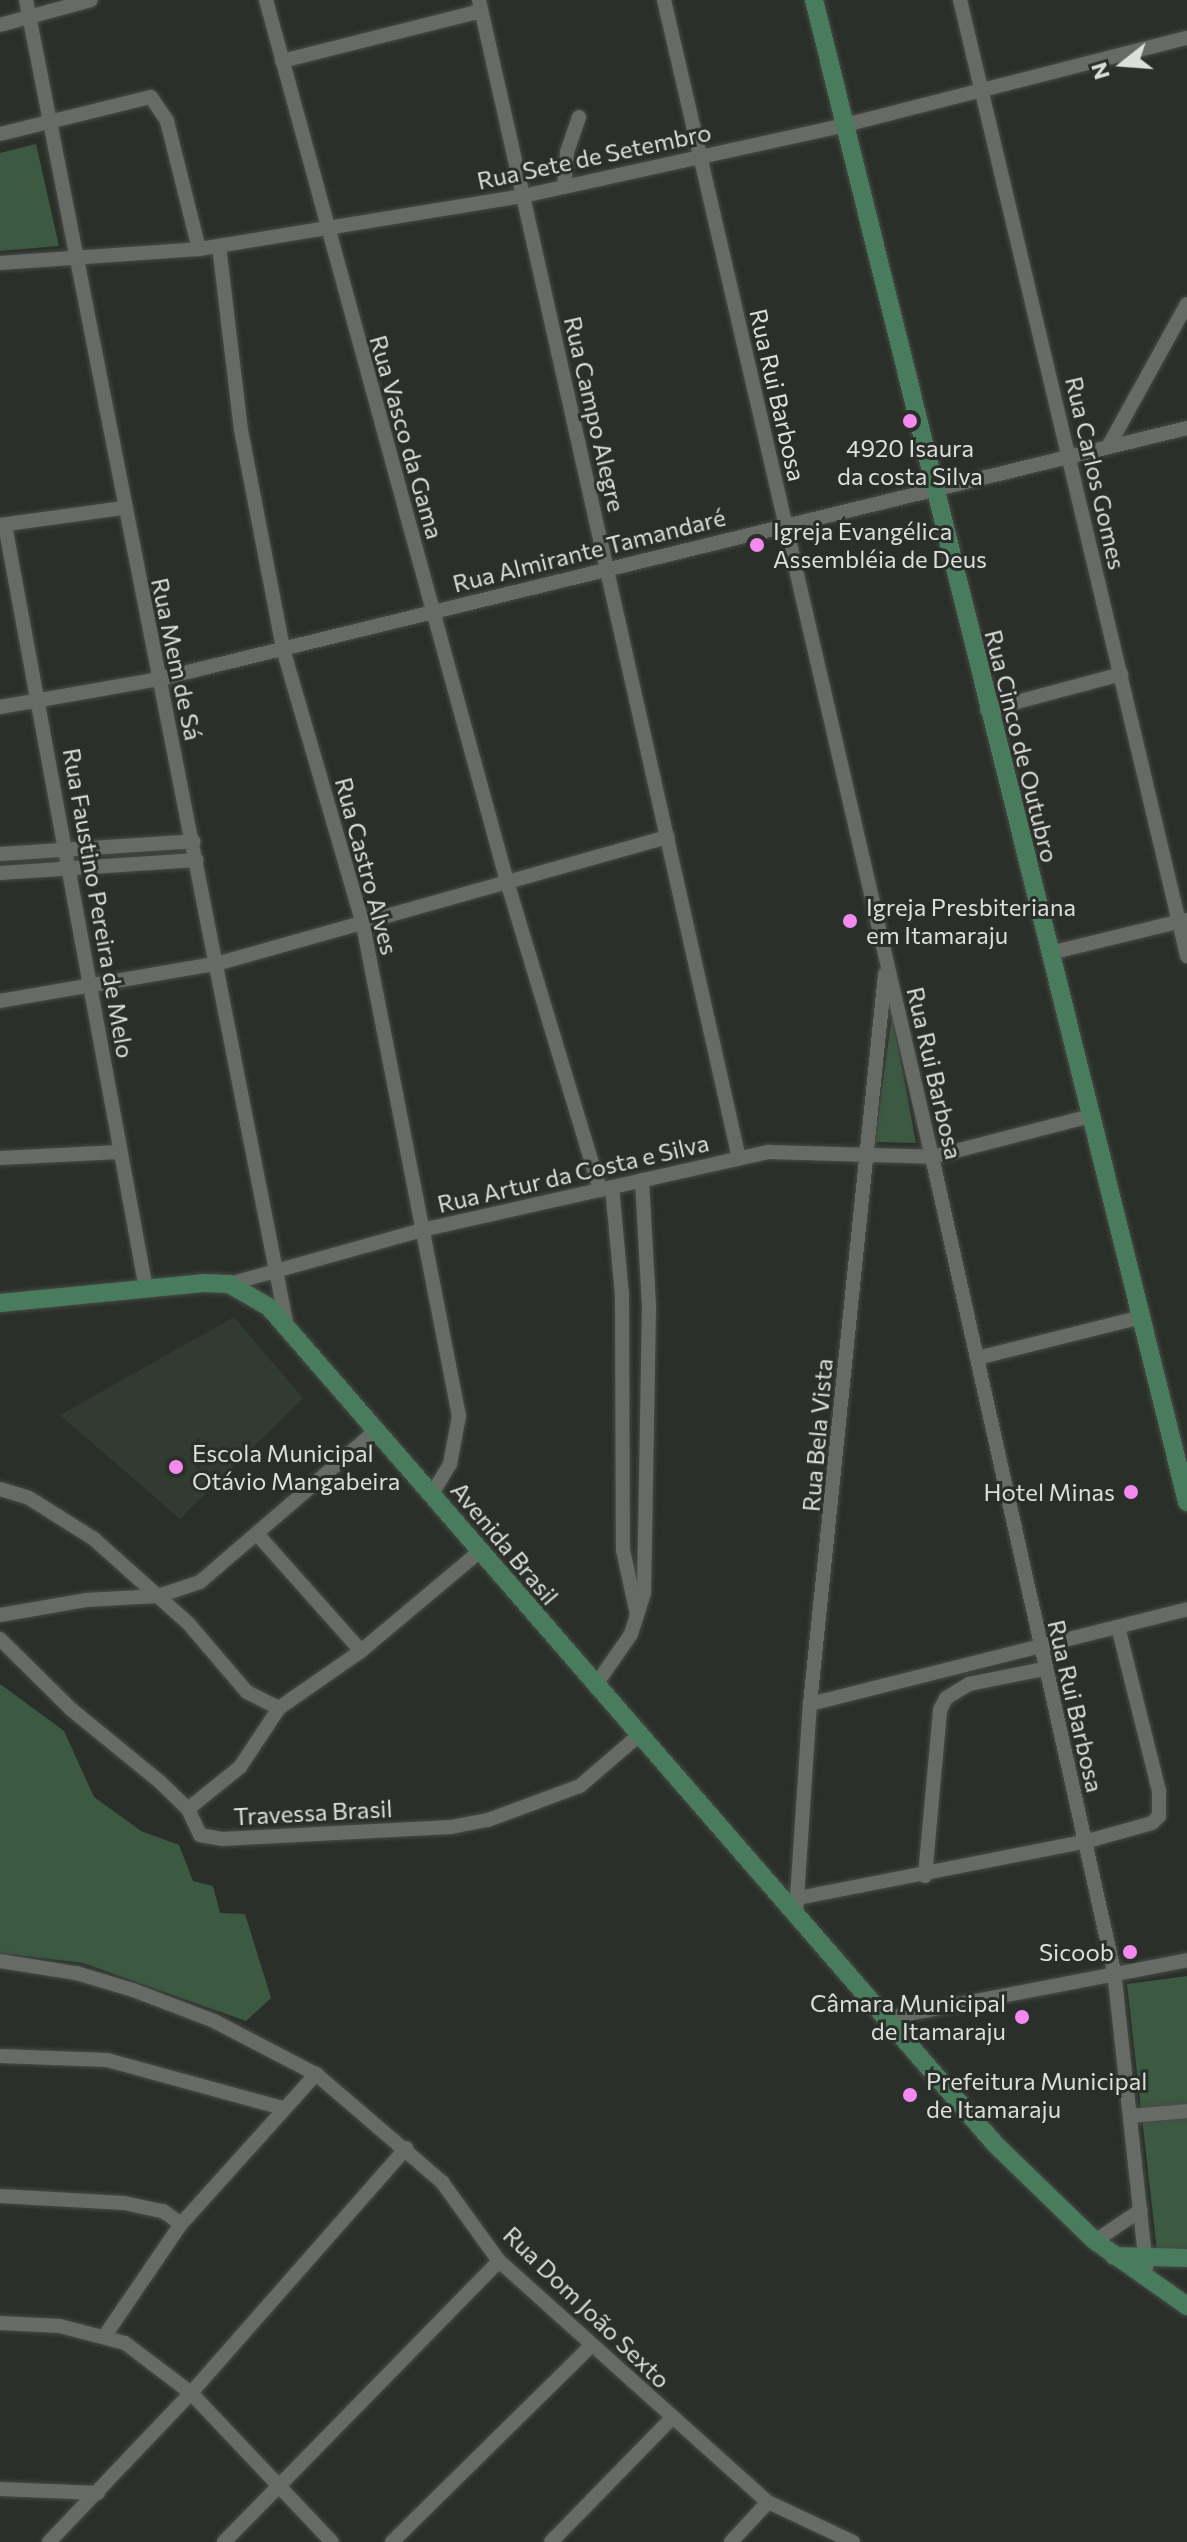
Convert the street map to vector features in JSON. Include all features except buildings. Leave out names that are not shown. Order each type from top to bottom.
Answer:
[{"type":"street","name":"Rua Mem de Sá","points":[[26,0],[122,508],[219,963],[288,1327]]},
{"type":"street","points":[[0,25],[91,0]]},
{"type":"street","name":"Rua Vasco da Gama","points":[[266,0],[326,229],[508,885],[606,1188],[622,1307],[623,1550],[638,1619]]},
{"type":"street","name":"Rua Rui Barbosa","points":[[664,0],[932,1157],[1044,1669],[1114,1971],[1147,2281]]},
{"type":"street","name":"Rua Cinco de Outubro","points":[[814,0],[987,710],[1187,1502]]},
{"type":"street","name":"Rua Carlos Gomes","points":[[960,0],[985,89],[1069,457],[1183,921],[1187,956]]},
{"type":"street","points":[[282,61],[480,5]]},
{"type":"street","name":"Rua Campo Alegre","points":[[480,5],[739,1158]]},
{"type":"street","name":"Rua Sete de Setembro","points":[[0,263],[75,261],[199,249],[523,196],[845,125],[1187,38]]},
{"type":"street","points":[[0,134],[151,97],[167,121],[199,249]]},
{"type":"street","points":[[564,187],[567,152],[579,117]]},
{"type":"street","name":"Rua Castro Alves","points":[[219,246],[241,430],[283,649],[363,925],[459,1416],[450,1464],[432,1494]]},
{"type":"street","points":[[1108,447],[1187,304]]},
{"type":"street","name":"Rua Almirante Tamandaré","points":[[0,707],[159,679],[1187,428]]},
{"type":"street","points":[[2,525],[122,508]]},
{"type":"street","name":"Rua Faustino Pereira de Melo","points":[[2,525],[41,702],[119,1152],[146,1289]]},
{"type":"street","points":[[987,710],[1121,674]]},
{"type":"street","points":[[0,1001],[219,963],[508,885],[668,837]]},
{"type":"street","points":[[0,854],[194,841]]},
{"type":"street","points":[[0,873],[71,871],[197,860]]},
{"type":"street","points":[[1050,953],[1183,921]]},
{"type":"street","name":"Rua Bela Vista","points":[[797,1906],[810,1704],[833,1514],[863,1154],[886,961]]},
{"type":"street","name":"Rua Artur da Costa e Silva","points":[[229,1284],[422,1230],[739,1158],[804,1149],[932,1157],[1091,1116]]},
{"type":"street","points":[[0,1158],[119,1152]]},
{"type":"street","points":[[595,1686],[638,1619],[644,1593],[649,1306],[642,1180]]},
{"type":"street","points":[[0,1303],[229,1284]]},
{"type":"street","name":"Avenida Brasil","points":[[229,1284],[252,1294],[288,1327],[638,1736],[797,1906],[887,2018],[995,2144],[1095,2241],[1147,2281],[1187,2304]]},
{"type":"street","points":[[977,1358],[1142,1317]]},
{"type":"street","points":[[0,1615],[86,1600],[158,1596],[200,1582],[377,1430]]},
{"type":"street","points":[[0,1489],[29,1498],[94,1539],[188,1623],[247,1692],[279,1708]]},
{"type":"street","points":[[258,1535],[361,1651]]},
{"type":"street","points":[[188,1809],[240,1767],[279,1708],[361,1651],[479,1552]]},
{"type":"street","points":[[810,1704],[1187,1609]]},
{"type":"street","points":[[797,1906],[1084,1842],[1143,1827],[1159,1816],[1159,1791],[1118,1627]]},
{"type":"street","name":"Travessa Brasil","points":[[0,1639],[188,1809],[200,1835],[222,1839],[451,1827],[548,1802],[580,1786],[638,1736]]},
{"type":"street","points":[[925,1876],[940,1710],[946,1698],[969,1684],[1044,1669]]},
{"type":"street","points":[[887,2018],[1114,1971],[1187,1960]]},
{"type":"street","name":"Rua Dom João Sexto","points":[[0,1961],[76,1973],[133,1990],[214,2021],[316,2074],[442,2182],[499,2261],[768,2502],[853,2542]]},
{"type":"street","points":[[0,2056],[107,2060],[282,2108]]},
{"type":"street","points":[[106,2334],[181,2224],[282,2108],[316,2074]]},
{"type":"street","points":[[1130,2116],[1187,2111]]},
{"type":"street","points":[[49,2542],[191,2393],[406,2148]]},
{"type":"street","points":[[0,2196],[124,2203],[163,2211],[181,2224]]},
{"type":"street","points":[[1095,2241],[1141,2210]]},
{"type":"street","points":[[1113,2256],[1187,2258]]},
{"type":"street","points":[[224,2542],[499,2261]]},
{"type":"street","points":[[0,2323],[106,2334],[191,2393],[332,2542]]},
{"type":"street","points":[[392,2542],[592,2345]]},
{"type":"street","points":[[551,2542],[672,2418]]},
{"type":"street","points":[[0,2489],[98,2493]]},
{"type":"street","points":[[731,2542],[768,2502]]},
{"type":"shaded area","name":"Escola Municipal Otávio Mangabeira","points":[[234,1317],[303,1398],[180,1519],[60,1415]]},
{"type":"green space","points":[[36,144],[59,246],[0,251],[0,153]]},
{"type":"green space","points":[[892,1015],[916,1143],[875,1142]]},
{"type":"green space","points":[[0,1684],[64,1731],[94,1797],[141,1831],[179,1845],[193,1881],[213,1886],[220,1913],[245,1914],[271,1998],[246,2021],[83,1963],[0,1953]]},
{"type":"green space","points":[[1187,1976],[1187,2251],[1157,2251],[1127,1984]]},
{"type":"place","name":"4920 Isaura da costa Silva","points":[[910,421]]},
{"type":"place","name":"Igreja Evangélica Assembléia de Deus","points":[[757,545]]},
{"type":"place","name":"Igreja Presbiteriana em Itamaraju","points":[[850,921]]},
{"type":"place","name":"Escola Municipal Otávio Mangabeira","points":[[176,1467]]},
{"type":"place","name":"Hotel Minas","points":[[1131,1492]]},
{"type":"place","name":"Sicoob","points":[[1130,1952]]},
{"type":"place","name":"Câmara Municipal de Itamaraju","points":[[1022,2017]]},
{"type":"place","name":"Prefeitura Municipal de Itamaraju","points":[[910,2095]]}]
